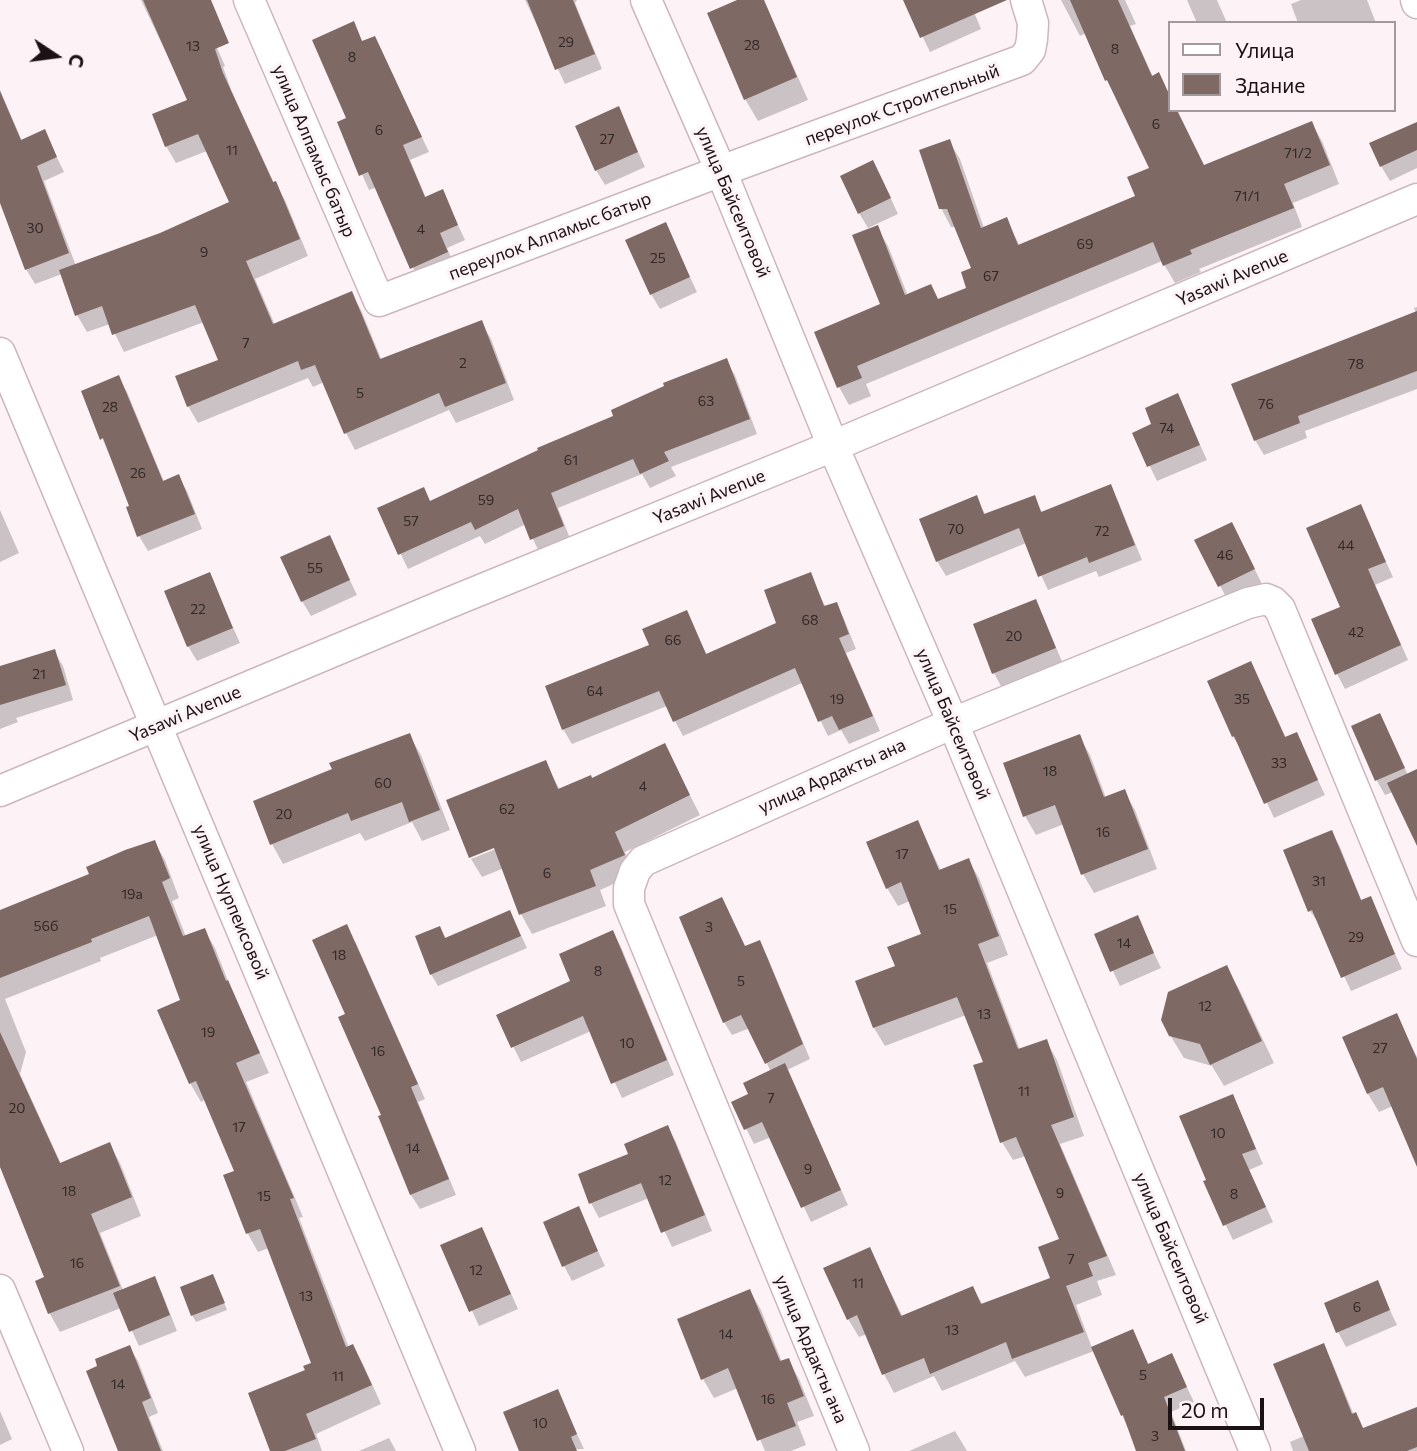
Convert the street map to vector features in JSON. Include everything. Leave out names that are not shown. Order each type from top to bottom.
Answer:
[{"type":"street","name":"улица Алпамыс батыр","points":[[249,0],[379,302]]},
{"type":"street","name":"улица Байсеитовой","points":[[646,0],[721,171],[833,446],[953,723],[1255,1451]]},
{"type":"street","name":"переулок Строительный","points":[[721,171],[1022,60],[1030,50],[1032,39],[1033,23],[1026,0]]},
{"type":"street","name":"переулок Алпамыс батыр","points":[[379,302],[721,171]]},
{"type":"street","name":"Yasawi Avenue","points":[[0,791],[833,446],[1417,200]]},
{"type":"street","name":"улица Нурпеисовой","points":[[0,353],[460,1451]]},
{"type":"street","name":"улица Ардакты ана","points":[[854,1451],[629,905],[628,888],[635,871],[643,861],[953,723],[1248,603],[1266,599],[1280,609],[1417,941]]},
{"type":"street","points":[[0,1290],[68,1451]]},
{"type":"building","points":[[143,0],[211,0],[229,43],[215,49],[223,73],[273,182],[276,181],[300,239],[246,261],[273,324],[352,291],[380,359],[482,320],[506,383],[445,407],[439,393],[344,434],[315,365],[301,370],[298,361],[187,407],[175,376],[218,360],[195,305],[112,335],[102,306],[75,316],[59,270],[160,233],[229,202],[198,134],[165,147],[152,114],[187,100]]},
{"type":"building","points":[[527,0],[573,0],[595,54],[555,70]]},
{"type":"building","points":[[737,0],[764,0],[797,77],[744,100],[707,13]]},
{"type":"building","points":[[903,0],[1007,0],[920,38]]},
{"type":"building","points":[[1070,0],[1118,0],[1152,76],[1159,72],[1168,92],[1168,112],[1178,112],[1204,165],[1312,121],[1330,165],[1284,184],[1294,208],[1190,250],[1192,254],[1163,266],[1153,242],[857,366],[862,378],[837,388],[814,332],[880,304],[852,235],[878,225],[905,295],[931,284],[938,299],[966,288],[961,272],[971,268],[947,209],[939,209],[919,150],[950,139],[981,228],[1007,217],[1018,245],[1135,196],[1127,177],[1149,168],[1107,80],[1105,81]]},
{"type":"building","points":[[354,21],[362,41],[375,36],[422,137],[403,145],[425,197],[443,189],[458,225],[440,233],[448,252],[410,269],[368,172],[359,176],[337,122],[346,118],[312,40]]},
{"type":"building","points":[[0,91],[21,140],[45,129],[57,157],[37,166],[69,253],[25,270],[0,203]]},
{"type":"building","points":[[619,106],[638,152],[595,171],[575,126]]},
{"type":"building","points":[[1417,122],[1417,150],[1380,167],[1369,143]]},
{"type":"building","points":[[873,160],[891,198],[858,214],[840,176]]},
{"type":"building","points":[[666,222],[690,277],[650,295],[625,240]]},
{"type":"building","points":[[1417,311],[1417,371],[1298,416],[1300,423],[1254,441],[1231,384]]},
{"type":"building","points":[[727,358],[750,419],[664,452],[669,461],[640,474],[633,459],[551,493],[564,526],[530,540],[518,509],[475,530],[471,522],[398,555],[377,508],[424,487],[430,501],[538,450],[537,448],[613,416],[611,410],[664,386],[663,383]]},
{"type":"building","points":[[119,375],[163,481],[179,474],[195,514],[137,537],[126,507],[129,506],[103,438],[100,440],[81,391]]},
{"type":"building","points":[[1178,393],[1200,445],[1147,467],[1132,433],[1151,424],[1145,408]]},
{"type":"building","points":[[1111,484],[1135,545],[1089,563],[1087,557],[1038,577],[1019,528],[936,562],[919,519],[977,495],[984,514],[1035,495],[1041,512]]},
{"type":"building","points":[[1361,504],[1386,562],[1368,569],[1401,645],[1335,675],[1311,619],[1340,607],[1306,528]]},
{"type":"building","points":[[1232,522],[1255,569],[1218,587],[1194,540]]},
{"type":"building","points":[[330,535],[350,580],[301,602],[280,557]]},
{"type":"building","points":[[210,572],[233,628],[187,647],[164,591]]},
{"type":"building","points":[[811,572],[824,606],[837,602],[849,634],[839,638],[873,716],[839,730],[832,716],[818,722],[795,668],[673,722],[659,691],[562,730],[545,686],[649,645],[642,629],[687,610],[706,654],[776,623],[764,590]]},
{"type":"building","points":[[1036,599],[1056,648],[992,674],[973,624]]},
{"type":"building","points":[[55,649],[66,685],[0,705],[0,666]]},
{"type":"building","points":[[1251,661],[1285,737],[1297,732],[1318,780],[1264,804],[1207,681]]},
{"type":"building","points":[[1380,713],[1405,768],[1375,781],[1351,726]]},
{"type":"building","points":[[410,733],[440,810],[409,822],[402,802],[351,821],[348,813],[270,845],[253,801],[332,769],[329,763]]},
{"type":"building","points":[[1080,734],[1104,797],[1125,789],[1148,849],[1081,875],[1055,805],[1023,817],[1003,763]]},
{"type":"building","points":[[665,743],[690,795],[615,832],[625,855],[590,870],[596,886],[519,915],[494,848],[469,858],[446,800],[546,760],[558,789],[591,775],[592,778]]},
{"type":"building","points":[[1417,769],[1417,846],[1387,783]]},
{"type":"building","points":[[918,820],[939,870],[969,858],[999,936],[978,944],[1018,1049],[1047,1039],[1074,1117],[1051,1125],[1107,1256],[1088,1263],[1093,1276],[1066,1286],[1084,1332],[1012,1359],[1006,1342],[930,1374],[924,1358],[882,1375],[857,1315],[847,1320],[823,1268],[870,1247],[901,1316],[973,1286],[981,1304],[1050,1278],[1038,1247],[1059,1239],[1016,1137],[1000,1143],[973,1065],[983,1062],[957,997],[873,1028],[855,981],[895,966],[887,947],[921,934],[901,882],[886,889],[866,842]]},
{"type":"building","points":[[1332,830],[1361,900],[1371,896],[1395,954],[1341,978],[1312,910],[1308,912],[1283,850]]},
{"type":"building","points":[[155,840],[170,878],[162,882],[183,936],[205,928],[226,981],[228,980],[260,1053],[236,1063],[294,1198],[290,1199],[346,1347],[353,1344],[372,1385],[306,1414],[316,1439],[285,1451],[270,1451],[248,1393],[305,1370],[303,1366],[311,1363],[260,1229],[246,1234],[223,1175],[234,1171],[196,1081],[189,1084],[157,1010],[180,1000],[149,916],[91,939],[92,942],[0,978],[0,910],[89,874],[86,867]]},
{"type":"building","points":[[722,897],[745,946],[760,940],[803,1044],[765,1064],[741,1015],[723,1023],[679,917]]},
{"type":"building","points":[[510,910],[521,936],[430,975],[415,936],[440,926],[445,938]]},
{"type":"building","points":[[1138,915],[1154,953],[1110,972],[1094,934]]},
{"type":"building","points":[[347,924],[418,1084],[411,1087],[449,1179],[410,1195],[378,1116],[381,1115],[338,1017],[345,1014],[312,940]]},
{"type":"building","points":[[613,930],[667,1060],[611,1084],[583,1016],[511,1048],[496,1015],[570,981],[559,954]]},
{"type":"building","points":[[1227,965],[1262,1041],[1210,1065],[1200,1044],[1169,1036],[1161,1020],[1168,992]]},
{"type":"building","points":[[1397,1013],[1417,1059],[1417,1167],[1383,1087],[1367,1094],[1342,1037]]},
{"type":"building","points":[[0,1032],[60,1163],[110,1142],[132,1197],[91,1214],[120,1286],[48,1314],[35,1281],[44,1277],[0,1167]]},
{"type":"building","points":[[785,1063],[841,1190],[801,1208],[762,1122],[744,1130],[731,1102],[748,1094],[743,1083]]},
{"type":"building","points":[[1233,1094],[1256,1149],[1242,1154],[1266,1207],[1223,1226],[1179,1116]]},
{"type":"building","points":[[668,1125],[705,1215],[661,1233],[641,1183],[589,1204],[578,1174],[628,1154],[624,1144]]},
{"type":"building","points":[[579,1206],[598,1251],[562,1267],[543,1222]]},
{"type":"building","points":[[482,1227],[511,1294],[469,1312],[440,1245]]},
{"type":"building","points":[[213,1274],[225,1303],[191,1316],[180,1287]]},
{"type":"building","points":[[155,1276],[170,1315],[129,1332],[113,1293]]},
{"type":"building","points":[[1378,1280],[1390,1310],[1336,1333],[1324,1303]]},
{"type":"building","points":[[750,1289],[780,1361],[789,1358],[804,1396],[787,1403],[796,1426],[757,1441],[728,1368],[701,1380],[677,1319]]},
{"type":"building","points":[[1133,1329],[1148,1364],[1172,1353],[1187,1387],[1164,1397],[1185,1451],[1136,1451],[1123,1415],[1121,1416],[1091,1347]]},
{"type":"building","points":[[1324,1343],[1352,1414],[1356,1412],[1363,1428],[1417,1407],[1417,1447],[1407,1451],[1309,1451],[1273,1364]]},
{"type":"building","points":[[130,1345],[151,1398],[142,1402],[161,1451],[118,1451],[86,1371],[97,1366],[95,1359]]},
{"type":"building","points":[[558,1389],[577,1434],[571,1437],[577,1451],[519,1451],[503,1412]]}]
